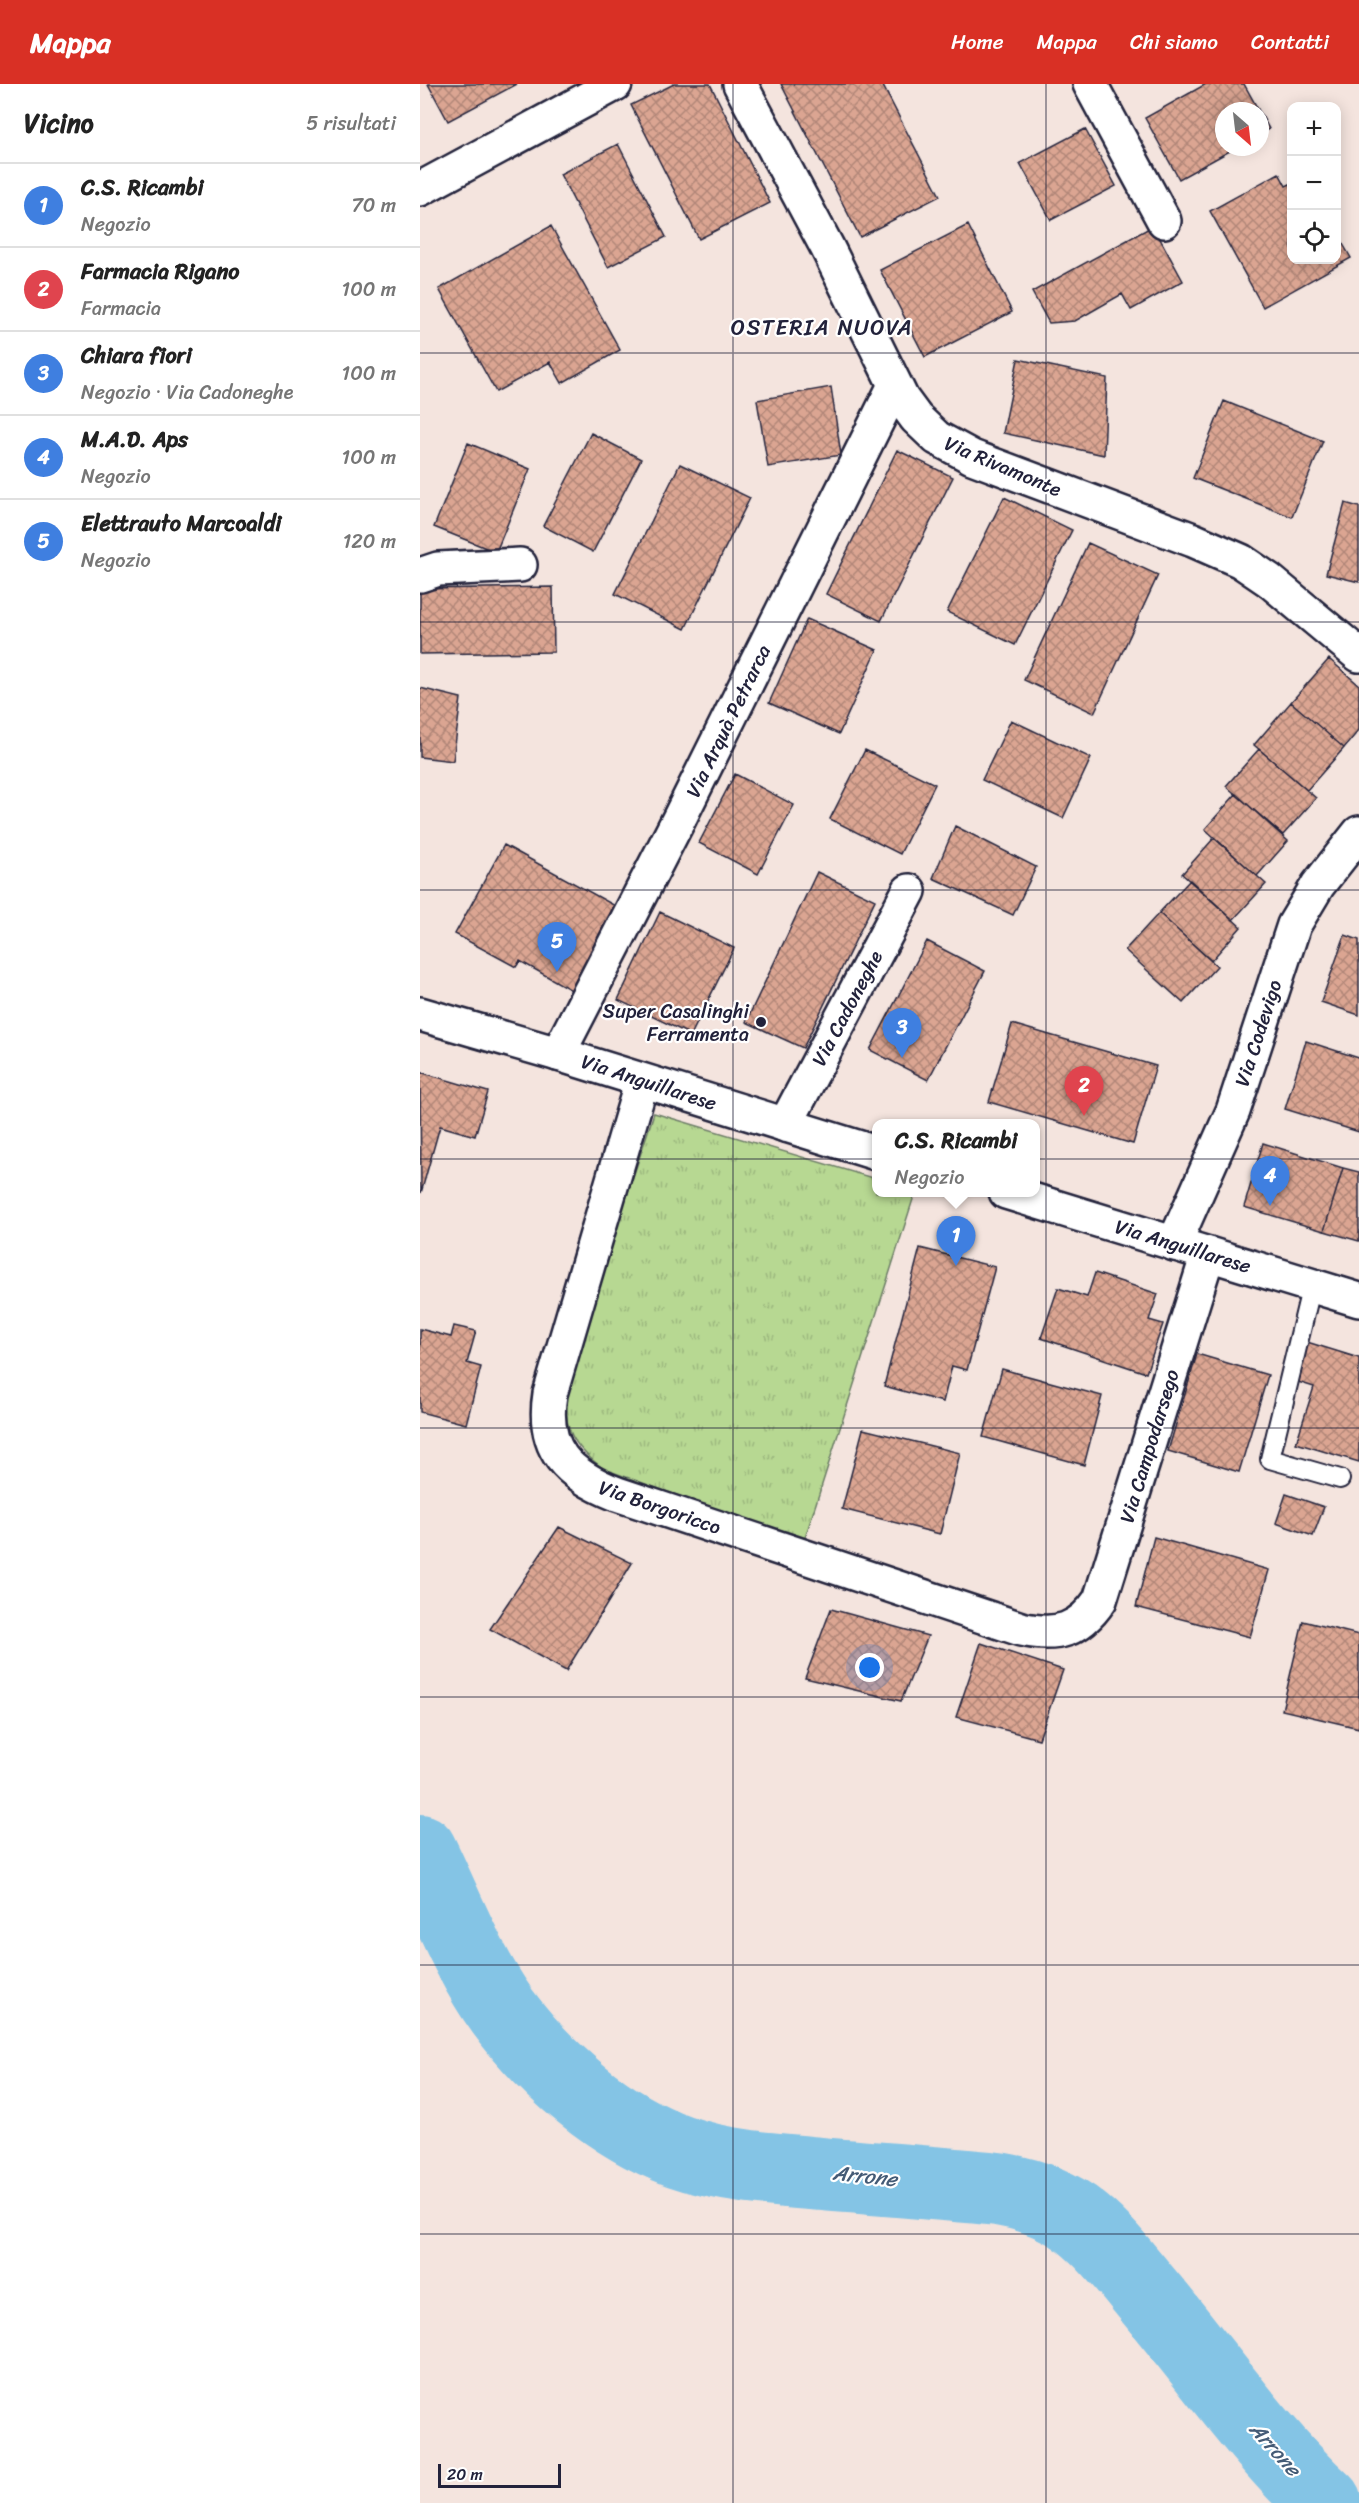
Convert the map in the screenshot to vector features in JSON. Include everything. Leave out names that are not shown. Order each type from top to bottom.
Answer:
[{"type":"street","points":[[420,189],[615,84]]},
{"type":"street","name":"Via Rivamonte","points":[[740,84],[827,247],[894,387],[910,411],[926,428],[960,452],[1193,540],[1240,561],[1269,580],[1359,655]]},
{"type":"street","points":[[1090,84],[1164,221]]},
{"type":"street","name":"Via Arquà Petrarca","points":[[558,1054],[674,830],[894,387]]},
{"type":"street","points":[[420,575],[445,568],[520,565]]},
{"type":"street","name":"Via Codevigo","points":[[1174,1244],[1233,1111],[1294,925],[1318,885],[1359,833]]},
{"type":"street","name":"Via Cadoneghe","points":[[785,1125],[909,891]]},
{"type":"street","name":"Via Anguillarese","points":[[420,1014],[558,1054],[872,1152]]},
{"type":"street","name":"Via Borgoricco","points":[[642,1081],[547,1408],[552,1442],[563,1461],[579,1476],[617,1494],[1021,1629],[1047,1633],[1073,1627]]},
{"type":"street","name":"Via Anguillarese","points":[[1022,1197],[1359,1300]]},
{"type":"street","name":"Via Campodarsego","points":[[1073,1627],[1093,1611],[1105,1587],[1208,1254]]},
{"type":"lane","points":[[1312,1285],[1270,1459],[1340,1479]]},
{"type":"green space","points":[[654,1113],[872,1178],[872,1197],[914,1197],[804,1541],[604,1469],[582,1450],[570,1430],[566,1407],[567,1378]]},
{"type":"building","points":[[428,84],[517,84],[448,121]]},
{"type":"building","points":[[674,84],[710,84],[770,203],[699,239],[631,105]]},
{"type":"building","points":[[781,84],[882,84],[940,196],[860,237]]},
{"type":"building","points":[[1206,84],[1244,84],[1254,102],[1215,102],[1215,156],[1221,156],[1179,179],[1145,118]]},
{"type":"building","points":[[1085,129],[1116,186],[1051,220],[1020,163]]},
{"type":"building","points":[[618,144],[666,237],[608,267],[560,174]]},
{"type":"building","points":[[1279,173],[1287,186],[1287,264],[1340,264],[1263,307],[1210,211]]},
{"type":"building","points":[[968,225],[1012,312],[925,357],[880,270]]},
{"type":"building","points":[[551,226],[620,350],[562,383],[550,362],[496,392],[439,289]]},
{"type":"building","points":[[1153,226],[1183,281],[1131,310],[1122,294],[1075,321],[1049,323],[1032,292]]},
{"type":"building","points":[[1341,241],[1351,258],[1341,264]]},
{"type":"building","points":[[1018,359],[1107,378],[1104,455],[1003,433]]},
{"type":"building","points":[[831,387],[841,455],[768,467],[757,400]]},
{"type":"building","points":[[1224,401],[1323,441],[1292,517],[1193,478]]},
{"type":"building","points":[[591,433],[641,459],[593,552],[543,526]]},
{"type":"building","points":[[468,443],[530,469],[496,552],[434,527]]},
{"type":"building","points":[[897,450],[953,477],[881,621],[826,594]]},
{"type":"building","points":[[680,464],[750,498],[685,629],[615,594]]},
{"type":"building","points":[[1004,497],[1072,530],[1015,645],[947,612]]},
{"type":"building","points":[[1345,503],[1359,507],[1359,582],[1326,574]]},
{"type":"building","points":[[1088,543],[1158,575],[1094,713],[1024,680]]},
{"type":"building","points":[[553,587],[554,652],[420,654],[420,589]]},
{"type":"building","points":[[807,619],[877,650],[839,734],[769,703]]},
{"type":"building","points":[[1329,659],[1359,685],[1359,730],[1344,748],[1291,702]]},
{"type":"building","points":[[420,688],[461,698],[453,761],[420,757]]},
{"type":"building","points":[[1291,702],[1344,748],[1307,790],[1254,745]]},
{"type":"building","points":[[1011,720],[1091,758],[1063,818],[982,780]]},
{"type":"building","points":[[1259,749],[1316,798],[1283,835],[1226,786]]},
{"type":"building","points":[[865,750],[935,784],[900,854],[830,819]]},
{"type":"building","points":[[735,774],[794,805],[758,874],[699,843]]},
{"type":"building","points":[[1236,794],[1288,841],[1257,876],[1205,829]]},
{"type":"building","points":[[955,826],[1036,867],[1013,915],[933,878]]},
{"type":"building","points":[[1214,838],[1266,884],[1233,920],[1182,874]]},
{"type":"building","points":[[504,845],[619,908],[573,991],[520,961],[516,967],[455,934]]},
{"type":"building","points":[[817,872],[875,900],[803,1048],[746,1022]]},
{"type":"building","points":[[1190,880],[1241,927],[1211,961],[1159,913]]},
{"type":"building","points":[[660,912],[734,948],[691,1035],[618,1000]]},
{"type":"building","points":[[1159,913],[1217,966],[1183,1003],[1125,950]]},
{"type":"building","points":[[1345,935],[1359,940],[1359,1015],[1321,1002]]},
{"type":"building","points":[[927,941],[985,971],[928,1080],[870,1050]]},
{"type":"building","points":[[1012,1024],[1156,1066],[1133,1144],[989,1102]]},
{"type":"building","points":[[1306,1041],[1359,1058],[1359,1132],[1285,1109]]},
{"type":"building","points":[[420,1072],[488,1092],[475,1136],[440,1126],[421,1193]]},
{"type":"building","points":[[1263,1143],[1343,1168],[1324,1231],[1244,1207]]},
{"type":"building","points":[[1343,1168],[1359,1172],[1359,1241],[1324,1231]]},
{"type":"building","points":[[920,1248],[995,1267],[967,1370],[952,1366],[943,1402],[884,1386]]},
{"type":"building","points":[[1095,1273],[1158,1294],[1149,1320],[1163,1324],[1146,1373],[1041,1338],[1058,1288],[1087,1297]]},
{"type":"building","points":[[454,1326],[476,1331],[467,1363],[481,1367],[466,1424],[420,1412],[420,1329],[451,1337]]},
{"type":"building","points":[[1307,1342],[1359,1358],[1359,1462],[1296,1443],[1314,1387],[1295,1381]]},
{"type":"building","points":[[1197,1354],[1268,1375],[1239,1472],[1168,1451]]},
{"type":"building","points":[[1002,1369],[1102,1396],[1084,1465],[983,1437]]},
{"type":"building","points":[[863,1429],[960,1453],[940,1534],[842,1509]]},
{"type":"building","points":[[1286,1494],[1324,1507],[1313,1536],[1276,1523]]},
{"type":"building","points":[[559,1527],[632,1563],[566,1671],[490,1629]]},
{"type":"building","points":[[1154,1537],[1269,1570],[1250,1637],[1136,1607]]},
{"type":"building","points":[[831,1609],[928,1636],[901,1701],[805,1678]]},
{"type":"building","points":[[1303,1621],[1359,1635],[1359,1728],[1282,1710]]},
{"type":"building","points":[[981,1643],[1063,1670],[1039,1739],[956,1717]]},
{"type":"waterway","name":"Arrone","points":[[420,1851],[468,1954],[503,2012],[520,2034],[559,2075],[604,2111],[653,2140],[679,2151],[714,2161],[768,2169],[998,2189],[1032,2197],[1063,2210],[1082,2223],[1108,2248],[1277,2454],[1325,2503]]},
{"type":"place","name":"Elettrauto Marcoaldi","points":[[557,972]]},
{"type":"place","name":"Super Casalinghi Ferramenta","points":[[761,1022]]},
{"type":"place","name":"Chiara fiori","points":[[902,1058]]},
{"type":"place","name":"Farmacia Rigano","points":[[1084,1116]]},
{"type":"place","name":"M.A.D. Aps","points":[[1270,1206]]},
{"type":"place","name":"C.S. Ricambi","points":[[956,1266]]},
{"type":"district","name":"OSTERIA NUOVA","points":[[822,327]]}]
